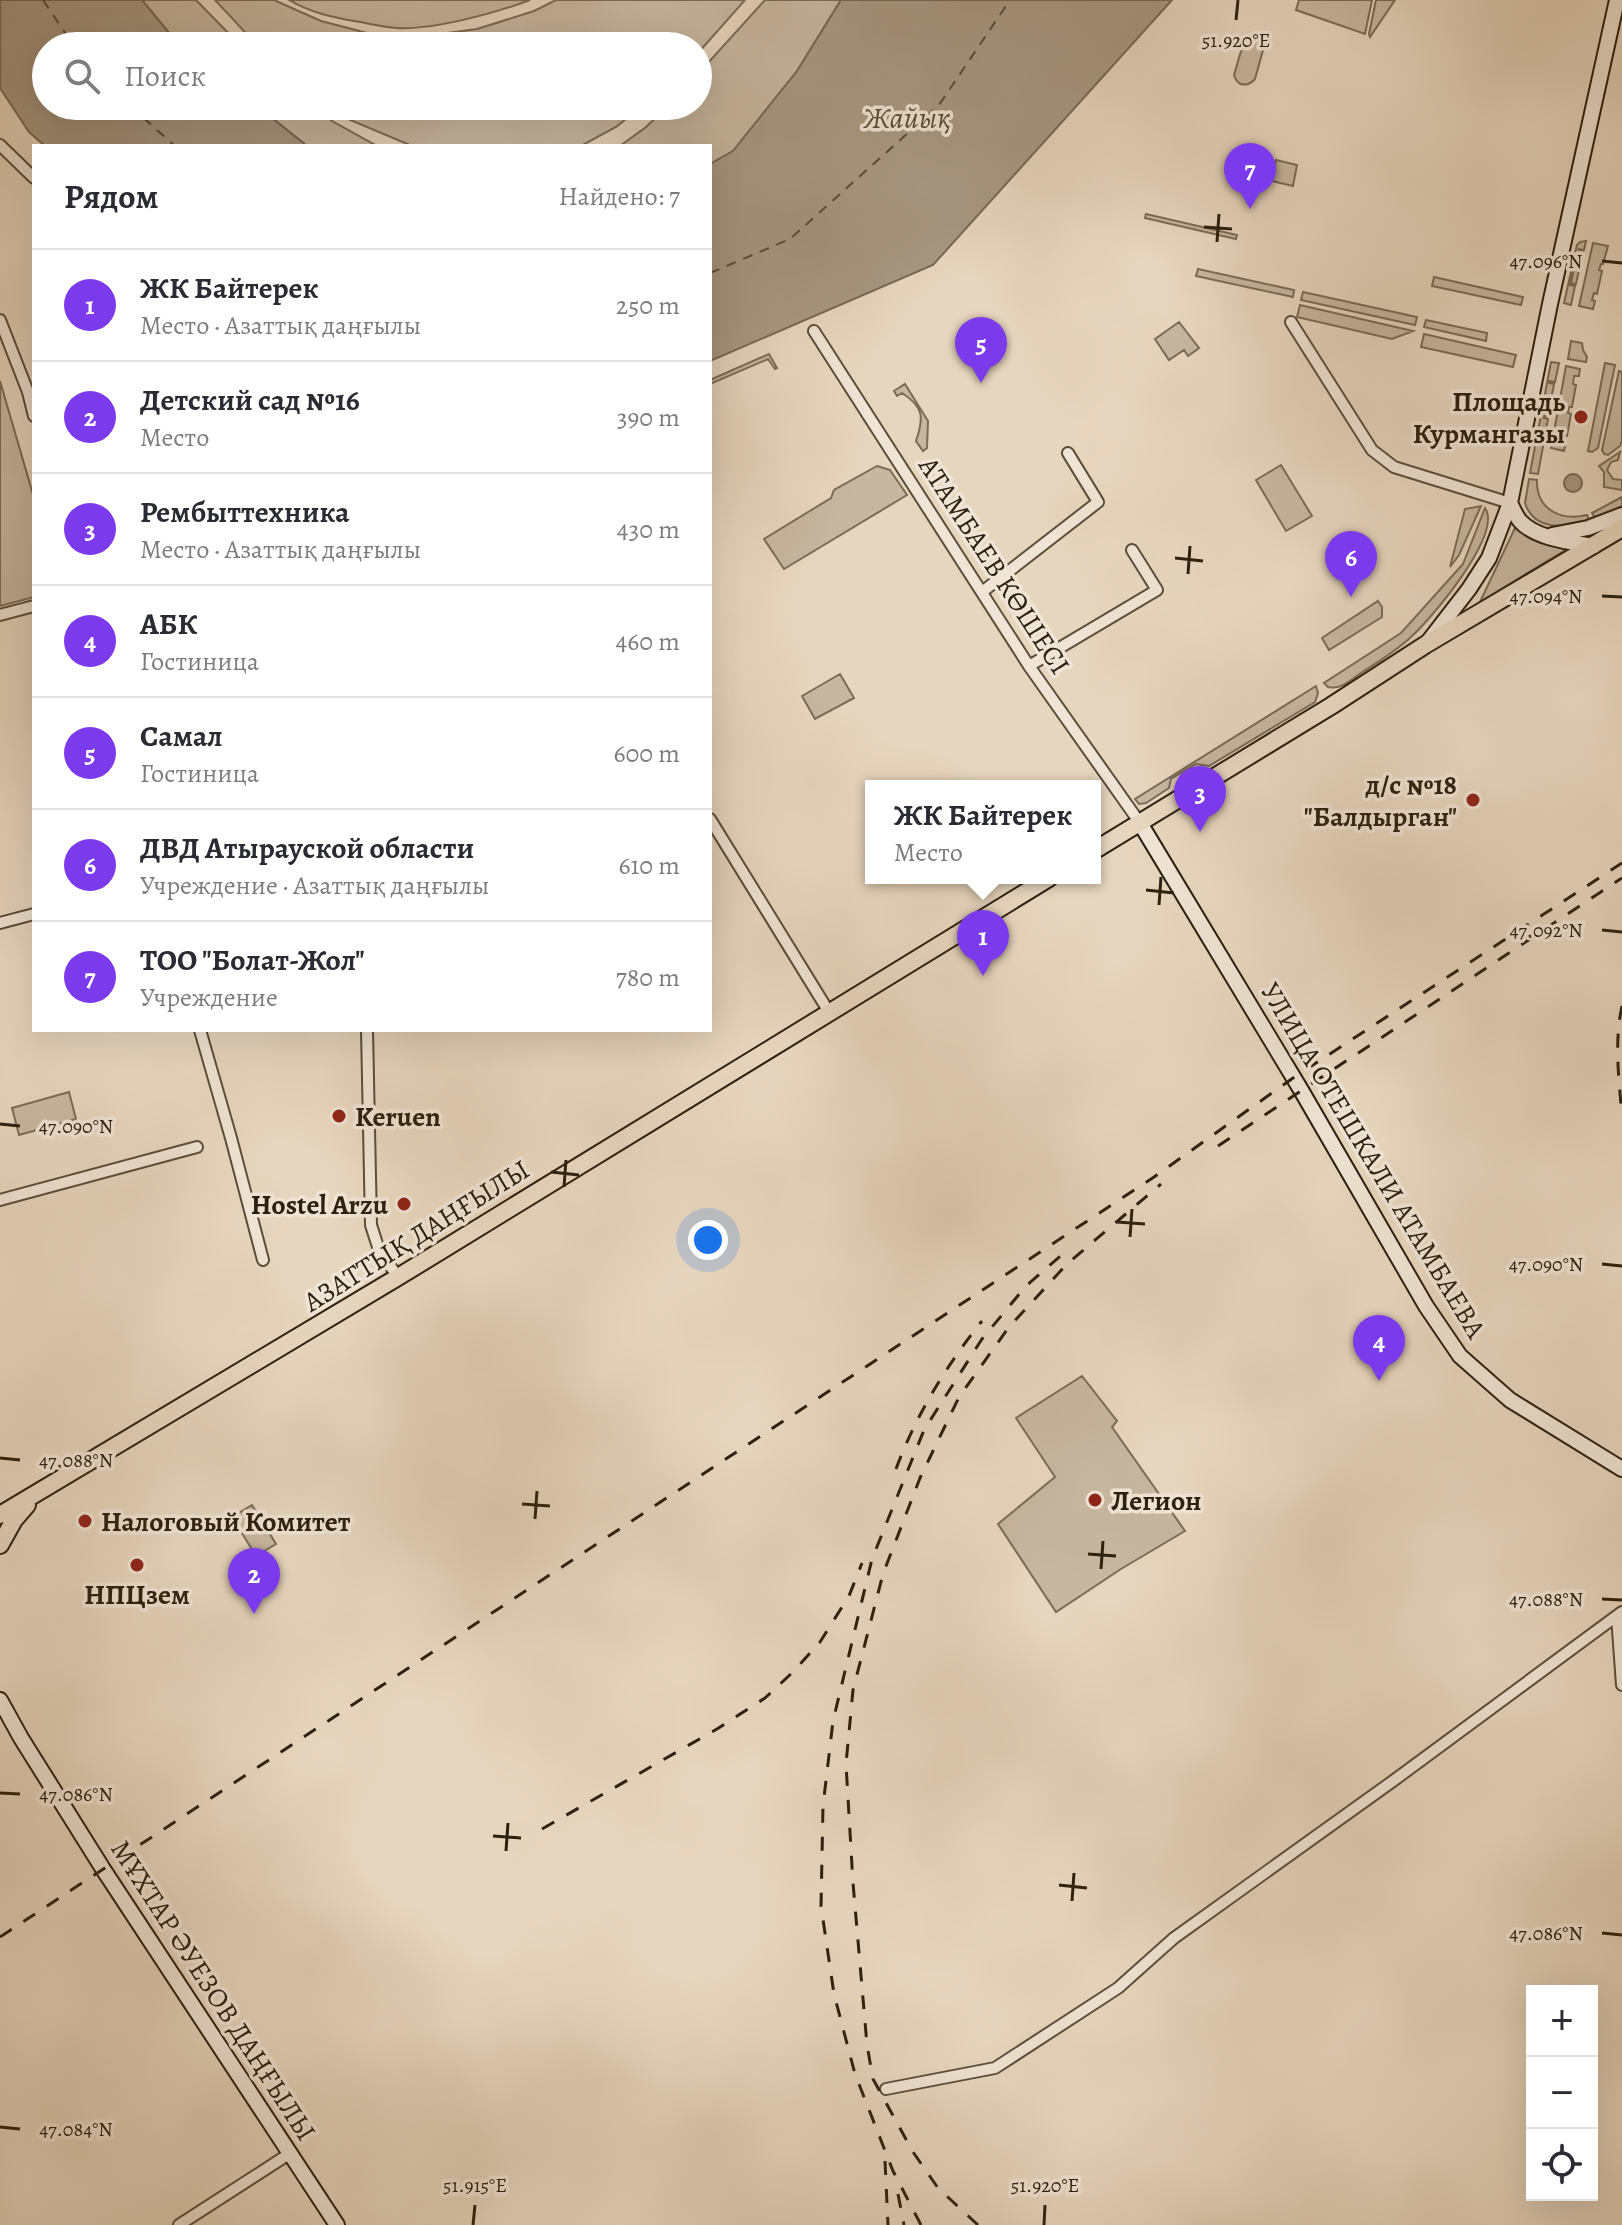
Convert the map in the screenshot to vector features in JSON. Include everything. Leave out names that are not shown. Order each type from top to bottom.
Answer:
[{"type":"main road","points":[[1101,846],[1425,645],[1622,528]]},
{"type":"main road","name":"АЗАТТЫҚ ДАҢҒЫЛЫ","points":[[49,1487],[1039,884]]},
{"type":"main road","points":[[0,1505],[49,1487]]},
{"type":"main road","points":[[0,1515],[49,1487]]},
{"type":"main road","points":[[0,1545],[22,1510],[49,1487]]},
{"type":"street","points":[[1425,645],[1489,558],[1510,503],[1617,0]]},
{"type":"street","points":[[0,145],[32,176]]},
{"type":"street","points":[[0,320],[31,391]]},
{"type":"street","points":[[1291,322],[1372,450],[1394,467],[1510,503],[1521,522],[1533,530],[1594,546]]},
{"type":"street","name":"АТАМБАЕВ КӨШЕСІ","points":[[814,331],[1029,666],[1140,823]]},
{"type":"street","points":[[982,592],[1098,502],[1068,453]]},
{"type":"street","points":[[1548,536],[1588,528],[1622,515]]},
{"type":"street","points":[[1029,666],[1157,590],[1132,550]]},
{"type":"street","points":[[0,615],[32,607]]},
{"type":"street","points":[[712,822],[829,1012]]},
{"type":"street","name":"УЛИЦА ОТЕШКАЛИ АТАМБАЕВА","points":[[1140,823],[1307,1100],[1426,1306],[1460,1356],[1510,1400],[1622,1469]]},
{"type":"street","points":[[0,923],[32,915]]},
{"type":"street","points":[[201,1032],[263,1260]]},
{"type":"street","points":[[367,1032],[371,1225],[379,1250],[398,1277]]},
{"type":"street","points":[[0,1200],[197,1147]]},
{"type":"street","points":[[1620,1614],[1622,1685]]},
{"type":"street","points":[[886,2089],[995,2068],[1118,1988],[1174,1938],[1620,1614]]},
{"type":"street","name":"МҰХТАР ӘУЕЗОВ ДАҢҒЫЛЫ","points":[[0,1700],[103,1869],[337,2225]]},
{"type":"street","points":[[179,2225],[289,2154]]},
{"type":"shaded area","points":[[142,0],[196,0],[227,32],[168,32]]},
{"type":"shaded area","points":[[215,0],[274,0],[321,21],[363,32],[245,32]]},
{"type":"shaded area","points":[[289,0],[530,0],[464,20],[397,28],[329,16]]},
{"type":"shaded area","points":[[556,0],[745,0],[712,37],[712,32],[455,32],[477,29],[534,11]]},
{"type":"shaded area","points":[[765,0],[841,0],[797,71],[733,151],[712,163],[712,144],[623,144],[653,120],[712,120],[712,59]]},
{"type":"shaded area","points":[[1299,0],[1372,0],[1365,34],[1296,10]]},
{"type":"shaded area","points":[[1376,0],[1395,0],[1370,37],[1369,34]]},
{"type":"shaded area","points":[[1256,33],[1265,43],[1255,79],[1243,84],[1234,75],[1244,45]]},
{"type":"shaded area","points":[[274,120],[331,120],[373,144],[304,144]]},
{"type":"shaded area","points":[[350,120],[625,120],[585,144],[407,144]]},
{"type":"shaded area","points":[[1276,160],[1297,165],[1293,186],[1272,181]]},
{"type":"shaded area","points":[[1146,214],[1237,235],[1236,239],[1145,218]]},
{"type":"shaded area","points":[[1586,241],[1584,250],[1578,249],[1583,251],[1576,284],[1571,283],[1576,260],[1570,285],[1575,286],[1571,305],[1564,303],[1577,245]]},
{"type":"shaded area","points":[[1593,243],[1608,246],[1599,270],[1602,271],[1597,294],[1594,293],[1592,300],[1595,301],[1593,309],[1579,306]]},
{"type":"shaded area","points":[[1198,269],[1294,290],[1293,297],[1196,276]]},
{"type":"shaded area","points":[[1434,277],[1523,297],[1521,305],[1432,286]]},
{"type":"shaded area","points":[[1303,292],[1417,317],[1415,325],[1301,300]]},
{"type":"shaded area","points":[[1300,305],[1413,331],[1392,339],[1297,317]]},
{"type":"shaded area","points":[[1426,320],[1487,333],[1486,341],[1424,327]]},
{"type":"shaded area","points":[[1179,322],[1199,348],[1188,356],[1184,350],[1169,360],[1155,339]]},
{"type":"shaded area","points":[[1424,334],[1516,355],[1513,367],[1421,347]]},
{"type":"shaded area","points":[[1571,341],[1582,343],[1586,362],[1568,359]]},
{"type":"shaded area","points":[[769,354],[777,368],[768,359],[712,383],[712,379]]},
{"type":"shaded area","points":[[1551,362],[1559,363],[1555,382],[1549,381],[1554,384],[1548,417],[1544,416],[1544,409],[1542,417],[1548,419],[1538,474],[1530,473]]},
{"type":"shaded area","points":[[1605,363],[1615,365],[1598,448],[1592,452],[1588,451]]},
{"type":"shaded area","points":[[1566,366],[1580,369],[1579,376],[1574,376],[1573,384],[1576,385],[1572,407],[1569,407],[1568,413],[1571,414],[1567,436],[1564,436],[1564,451],[1551,448]]},
{"type":"shaded area","points":[[1619,371],[1622,372],[1622,440],[1620,446],[1608,455],[1602,450]]},
{"type":"shaded area","points":[[0,381],[32,491],[32,598],[0,606]]},
{"type":"shaded area","points":[[905,384],[928,421],[927,448],[923,451],[916,441],[921,419],[918,408],[902,393],[897,396],[894,391]]},
{"type":"shaded area","points":[[1620,452],[1618,460],[1611,462],[1607,470],[1613,479],[1622,480],[1622,490],[1604,487],[1604,472],[1599,466]]},
{"type":"shaded area","points":[[1281,465],[1312,516],[1286,531],[1256,480]]},
{"type":"shaded area","points":[[877,466],[890,470],[907,495],[784,569],[764,539],[831,498],[834,490]]},
{"type":"shaded area","points":[[1529,479],[1537,480],[1541,499],[1552,511],[1568,516],[1587,515],[1590,522],[1552,525],[1536,519],[1525,503]]},
{"type":"shaded area","points":[[1622,497],[1622,506],[1596,520],[1592,513]]},
{"type":"shaded area","points":[[1481,506],[1459,555],[1450,567],[1465,509]]},
{"type":"shaded area","points":[[1485,508],[1488,520],[1475,555],[1434,612],[1411,637],[1387,656],[1346,684],[1328,687],[1324,683],[1401,633],[1463,564]]},
{"type":"shaded area","points":[[1515,528],[1540,542],[1567,549],[1480,602]]},
{"type":"shaded area","points":[[1378,601],[1382,607],[1382,617],[1329,650],[1322,638]]},
{"type":"shaded area","points":[[840,674],[854,698],[815,719],[802,696]]},
{"type":"shaded area","points":[[1316,686],[1318,693],[1315,702],[1209,766],[1196,764],[1171,779],[1169,788],[1146,803],[1139,804],[1135,799]]},
{"type":"shaded area","points":[[69,1092],[76,1119],[19,1135],[12,1108]]},
{"type":"shaded area","name":"Легион","points":[[1082,1376],[1117,1421],[1112,1427],[1185,1531],[1056,1612],[998,1524],[1055,1477],[1016,1418]]},
{"type":"shaded area","points":[[252,1505],[276,1544],[256,1556],[232,1517]]},
{"type":"water","points":[[0,0],[142,0],[168,32],[32,32],[32,120],[274,120],[304,144],[43,144],[29,132],[0,88]]},
{"type":"water","name":"Жайық","points":[[841,0],[1172,0],[933,265],[712,360],[712,163],[733,151],[797,71]]},
{"type":"water","points":[[1569,474],[1577,474],[1582,483],[1580,490],[1569,492],[1564,487],[1564,479]]},
{"type":"ferry route","points":[[43,0],[65,32]]},
{"type":"ferry route","points":[[712,272],[790,239],[939,105],[1010,0]]},
{"type":"ferry route","points":[[146,120],[173,144]]},
{"type":"railway","points":[[0,1937],[1154,1177],[1293,1078],[1622,863]]},
{"type":"railway","points":[[1218,1146],[1622,878]]},
{"type":"railway","points":[[1622,1006],[1618,1047],[1622,1116]]},
{"type":"railway","points":[[978,2225],[938,2188],[913,2152],[873,2079],[867,2045],[853,1883],[846,1764],[853,1690],[883,1574],[920,1478],[959,1397],[1009,1327],[1067,1264],[1161,1184]]},
{"type":"railway","points":[[921,2225],[893,2171],[855,2074],[834,1994],[821,1906],[823,1806],[833,1721],[872,1559],[924,1430],[982,1339],[1026,1286],[1065,1252]]},
{"type":"railway","points":[[896,1469],[933,1392],[982,1321]]},
{"type":"railway","points":[[542,1829],[717,1729],[765,1698],[820,1642],[849,1596],[862,1563]]},
{"type":"railway","points":[[885,2161],[888,2225]]},
{"type":"railway","points":[[898,2194],[904,2225]]},
{"type":"place","name":"ТОО \"Болат-Жол\"","points":[[1250,209]]},
{"type":"place","name":"Самал","points":[[981,383]]},
{"type":"place","name":"Площадь Курмангазы","points":[[1581,417]]},
{"type":"place","name":"ДВД Атырауской области","points":[[1351,597]]},
{"type":"place","name":"д/с №18 \"Балдырган\"","points":[[1473,800]]},
{"type":"place","name":"Рембыттехника","points":[[1200,832]]},
{"type":"place","name":"ЖК Байтерек","points":[[983,976]]},
{"type":"place","name":"Keruen","points":[[339,1116]]},
{"type":"place","name":"Hostel Arzu","points":[[404,1204]]},
{"type":"place","name":"АБК","points":[[1379,1381]]},
{"type":"place","name":"Легион","points":[[1095,1500]]},
{"type":"place","name":"Налоговый Комитет","points":[[85,1521]]},
{"type":"place","name":"НПЦзем","points":[[137,1565]]},
{"type":"place","name":"Детский сад №16","points":[[254,1614]]}]
